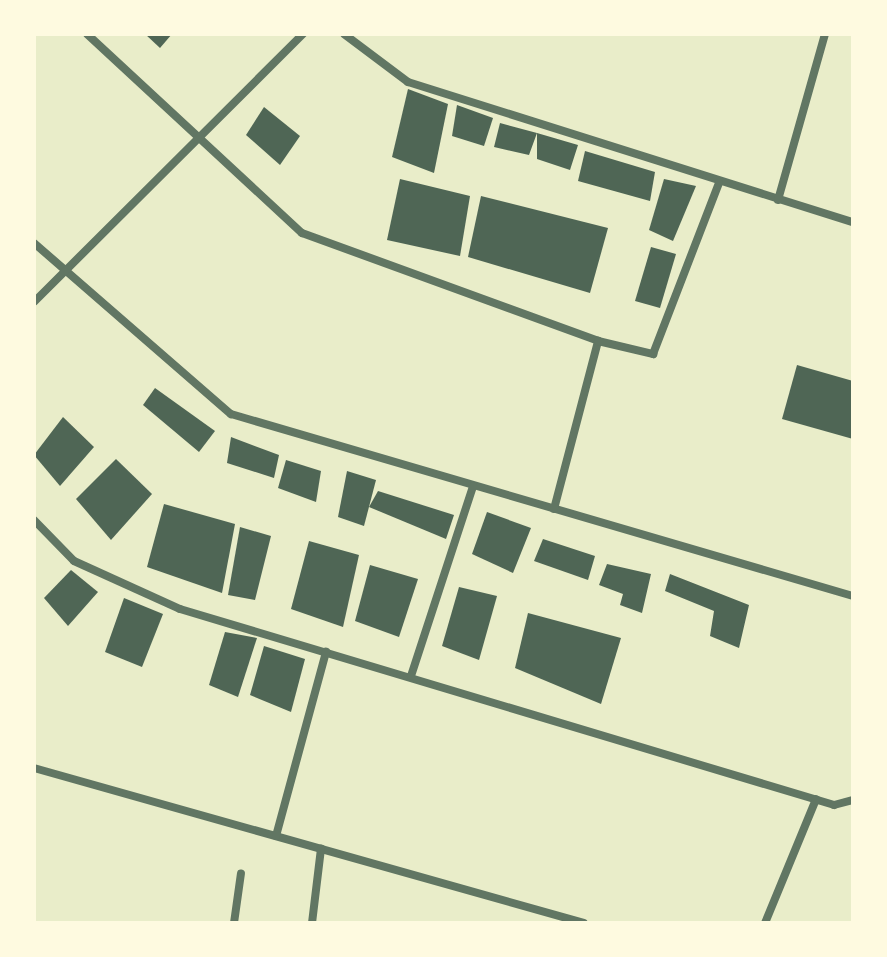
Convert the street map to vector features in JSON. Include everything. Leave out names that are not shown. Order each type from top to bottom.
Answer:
[{"type":"street","points":[[87,34],[302,233],[598,341],[653,354],[719,183]]},
{"type":"street","points":[[34,302],[303,34]]},
{"type":"street","points":[[344,34],[408,82],[719,183],[853,222]]},
{"type":"street","points":[[778,200],[825,34]]},
{"type":"street","points":[[34,243],[231,414],[853,596]]},
{"type":"street","points":[[554,509],[598,341]]},
{"type":"street","points":[[411,676],[473,486]]},
{"type":"street","points":[[34,520],[74,561],[180,609],[834,805],[853,800]]},
{"type":"street","points":[[276,836],[326,652]]},
{"type":"street","points":[[34,768],[584,923]]},
{"type":"street","points":[[765,923],[816,799]]},
{"type":"street","points":[[312,923],[321,849]]},
{"type":"street","points":[[234,923],[241,873]]},
{"type":"building","points":[[145,34],[172,34],[160,48]]},
{"type":"building","points":[[408,89],[448,104],[434,173],[392,157]]},
{"type":"building","points":[[457,105],[493,118],[484,146],[452,136]]},
{"type":"building","points":[[264,107],[300,136],[280,165],[246,135]]},
{"type":"building","points":[[500,123],[537,133],[529,155],[494,147]]},
{"type":"building","points":[[537,133],[578,145],[570,170],[537,159]]},
{"type":"building","points":[[585,151],[655,172],[650,201],[578,181]]},
{"type":"building","points":[[400,179],[470,196],[460,256],[387,240]]},
{"type":"building","points":[[664,179],[696,186],[673,241],[649,230]]},
{"type":"building","points":[[481,196],[608,228],[590,293],[468,257]]},
{"type":"building","points":[[651,247],[676,254],[660,308],[635,301]]},
{"type":"building","points":[[797,365],[853,381],[853,439],[782,419]]},
{"type":"building","points":[[155,388],[215,431],[199,452],[143,405]]},
{"type":"building","points":[[63,417],[94,447],[60,486],[34,455]]},
{"type":"building","points":[[231,437],[279,455],[274,478],[227,463]]},
{"type":"building","points":[[116,459],[152,494],[111,540],[76,499]]},
{"type":"building","points":[[286,460],[321,471],[316,502],[278,488]]},
{"type":"building","points":[[347,471],[376,480],[364,526],[338,517]]},
{"type":"building","points":[[378,491],[454,515],[446,539],[369,507]]},
{"type":"building","points":[[164,504],[235,524],[222,593],[147,567]]},
{"type":"building","points":[[487,512],[531,528],[513,573],[472,554]]},
{"type":"building","points":[[240,527],[271,536],[255,600],[228,595]]},
{"type":"building","points":[[543,539],[595,556],[588,580],[534,561]]},
{"type":"building","points":[[309,541],[359,555],[343,627],[291,609]]},
{"type":"building","points":[[607,564],[651,574],[642,613],[620,605],[623,594],[599,585]]},
{"type":"building","points":[[370,565],[418,579],[399,637],[355,621]]},
{"type":"building","points":[[71,570],[98,592],[68,626],[44,598]]},
{"type":"building","points":[[670,574],[749,605],[739,648],[710,636],[714,611],[665,591]]},
{"type":"building","points":[[459,587],[497,596],[479,660],[442,646]]},
{"type":"building","points":[[124,598],[163,614],[142,667],[105,652]]},
{"type":"building","points":[[528,613],[621,638],[601,704],[515,668]]},
{"type":"building","points":[[225,632],[257,638],[238,697],[209,685]]},
{"type":"building","points":[[264,646],[305,659],[291,712],[250,695]]}]
